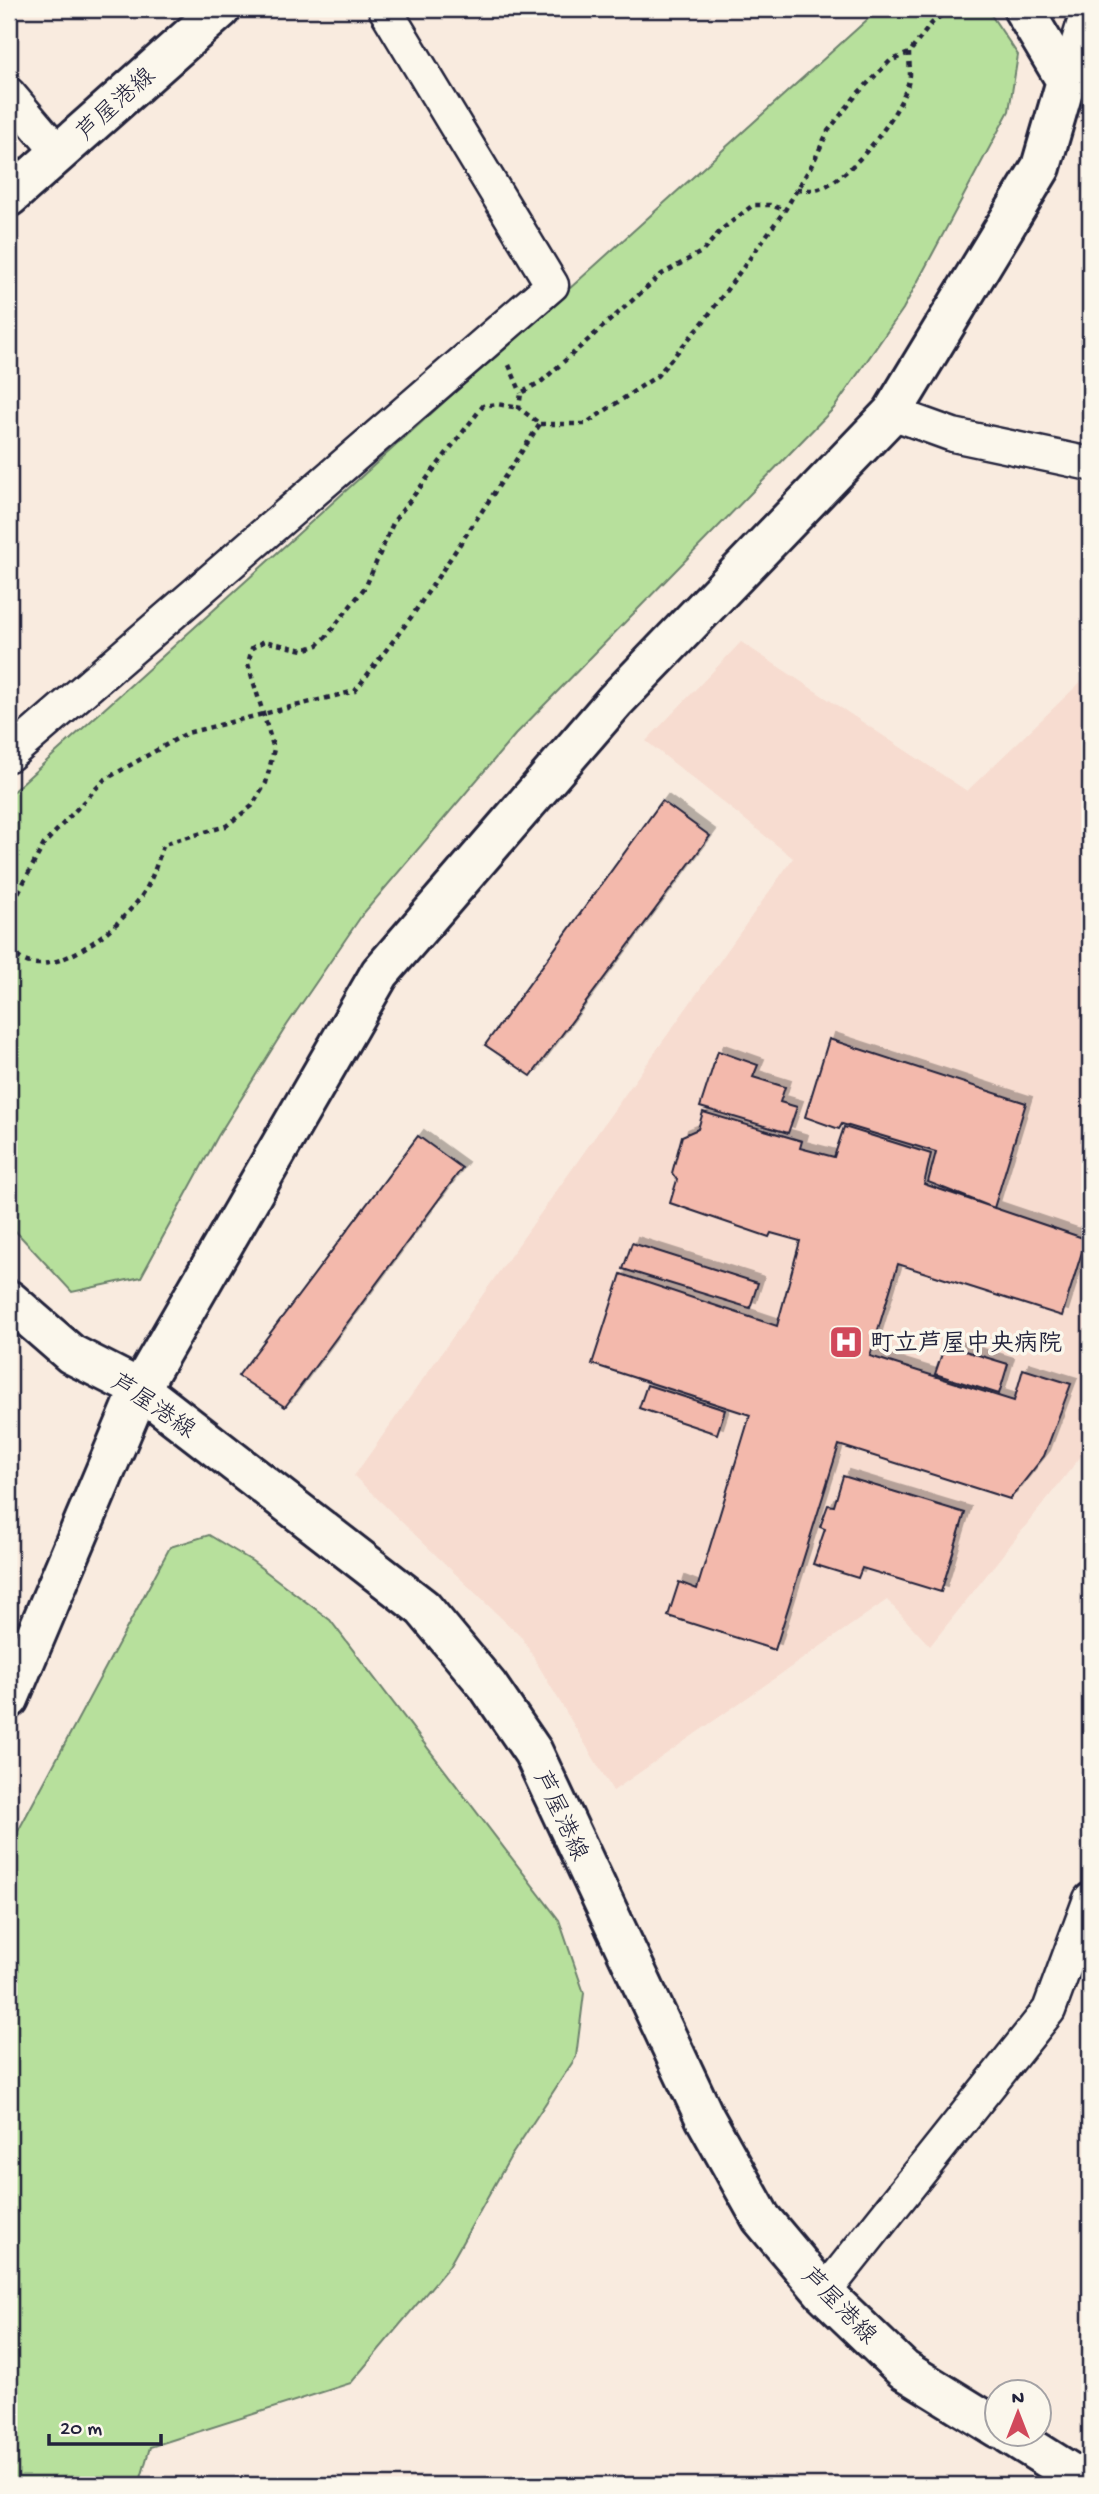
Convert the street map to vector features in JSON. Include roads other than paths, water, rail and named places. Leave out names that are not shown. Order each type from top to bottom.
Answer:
[{"type":"street","name":"芦屋港線","points":[[9,197],[220,9]]},
{"type":"street","points":[[9,755],[552,285],[385,9]]},
{"type":"street","points":[[1023,9],[1066,81]]},
{"type":"street","points":[[9,1699],[140,1389],[380,973],[615,701],[892,412],[1041,167],[1088,9]]},
{"type":"street","points":[[9,94],[59,153]]},
{"type":"street","points":[[892,412],[953,435],[1090,464]]},
{"type":"street","name":"芦屋港線","points":[[9,1300],[71,1354],[140,1389],[423,1608],[488,1686],[533,1752],[705,2118],[761,2218],[824,2293],[904,2370],[984,2419]]},
{"type":"street","points":[[824,2293],[1049,2010],[1090,1899]]},
{"type":"street","points":[[1031,2448],[1090,2485]]},
{"type":"place","name":"町立芦屋中央病院","points":[[846,1342]]}]
